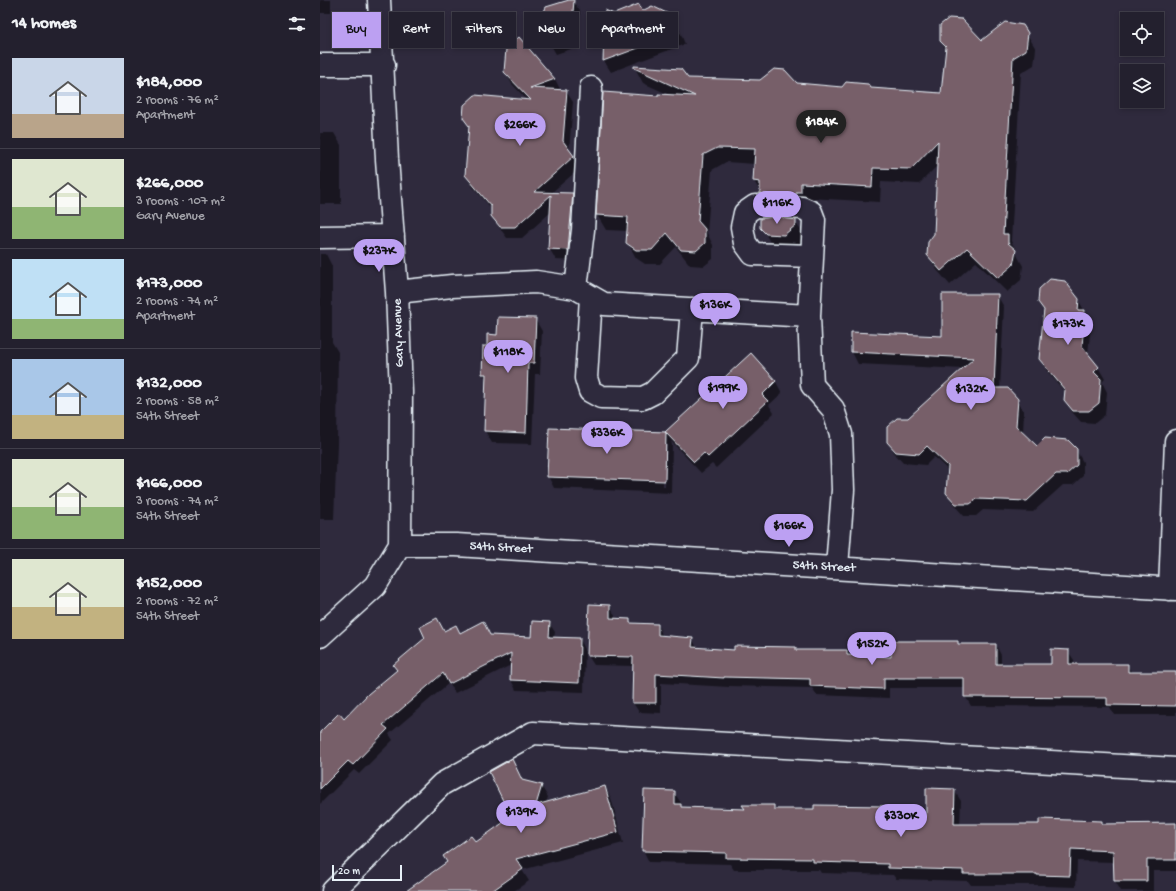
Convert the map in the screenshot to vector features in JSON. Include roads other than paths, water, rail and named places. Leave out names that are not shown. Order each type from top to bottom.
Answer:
[{"type":"street","name":"Gary Avenue","points":[[379,0],[397,292],[401,392],[400,545]]},
{"type":"street","points":[[320,65],[384,66]]},
{"type":"street","points":[[591,88],[583,230],[586,378],[590,391],[601,396],[643,398],[653,393],[688,358],[692,309]]},
{"type":"street","points":[[765,206],[755,206],[745,214],[742,227],[744,243],[753,254],[812,256]]},
{"type":"street","points":[[788,207],[802,208],[811,212],[814,220],[809,316],[812,385],[833,409],[841,434],[843,490],[837,568]]},
{"type":"street","points":[[320,237],[393,236]]},
{"type":"street","points":[[397,292],[452,286],[536,282],[584,293],[604,304],[809,316]]},
{"type":"street","points":[[1173,589],[1176,441]]},
{"type":"street","points":[[320,636],[375,586],[400,545]]},
{"type":"street","name":"54th Street","points":[[400,545],[456,545],[1173,589]]},
{"type":"street","points":[[333,891],[442,784],[533,733],[1176,769]]}]
